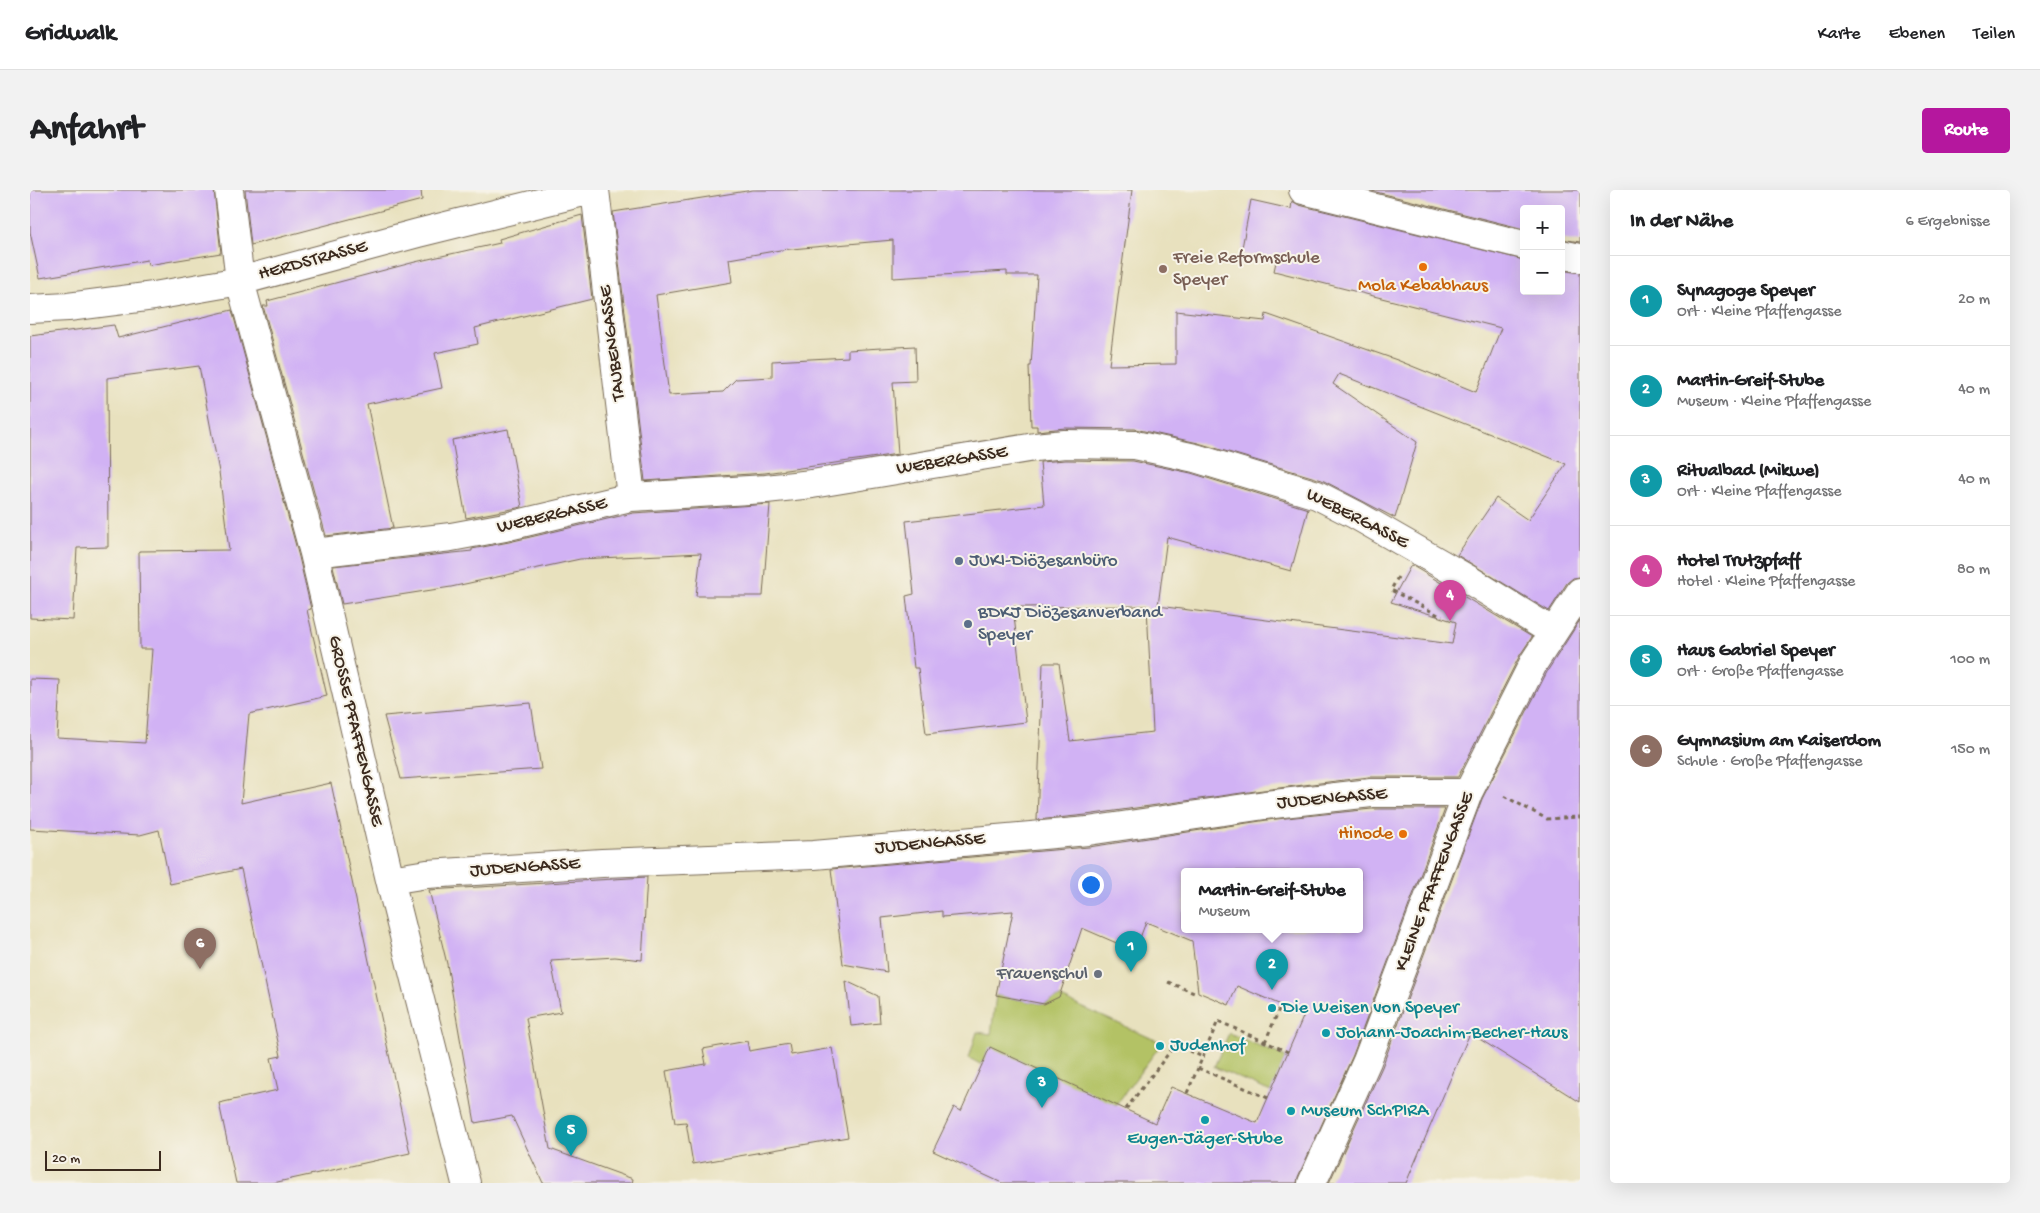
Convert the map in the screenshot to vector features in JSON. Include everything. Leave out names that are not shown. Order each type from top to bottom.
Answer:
[{"type":"street","name":"GROSSE PFAFFENGASSE","points":[[229,190],[240,281],[314,553],[390,880],[466,1183]]},
{"type":"street","name":"HERDSTRASSE","points":[[30,309],[68,307],[154,296],[240,281],[418,233],[594,190]]},
{"type":"street","name":"TAUBENGASSE","points":[[594,190],[631,497]]},
{"type":"street","points":[[1303,190],[1520,244]]},
{"type":"street","points":[[1565,255],[1580,258]]},
{"type":"street","name":"WEBERGASSE","points":[[314,553],[451,537],[504,527],[631,497],[766,490],[1035,447],[1065,444],[1135,446],[1195,458],[1318,495],[1472,581],[1553,632]]},
{"type":"street","name":"KLEINE PFAFFENGASSE","points":[[1312,1183],[1367,1061],[1472,786],[1534,662],[1553,632],[1577,602]]},
{"type":"street","name":"JUDENGASSE","points":[[390,880],[427,874],[602,863],[814,855],[1088,831],[1265,804],[1371,793],[1472,786]]},
{"type":"path","points":[[1472,786],[1547,820],[1580,817]]},
{"type":"path","points":[[1168,982],[1194,993]]},
{"type":"path","points":[[1265,1042],[1281,1005]]},
{"type":"path","points":[[1187,1093],[1218,1021],[1288,1052]]},
{"type":"path","points":[[1126,1110],[1175,1045],[1203,1056]]},
{"type":"path","points":[[1198,1068],[1268,1098]]},
{"type":"green space","points":[[996,995],[1044,1004],[1059,997],[1162,1043],[1116,1105],[982,1065],[969,1058],[977,1032],[991,1034]]},
{"type":"green space","points":[[1229,1033],[1286,1057],[1271,1092],[1214,1067]]},
{"type":"building","points":[[30,190],[214,190],[221,253],[148,265],[147,260],[40,278],[30,232]]},
{"type":"building","points":[[245,190],[421,190],[422,200],[251,245]]},
{"type":"building","points":[[753,190],[1132,190],[1109,365],[1176,364],[1176,311],[1265,321],[1266,314],[1397,360],[1476,392],[1501,328],[1274,271],[1276,262],[1241,253],[1251,200],[1291,209],[1292,201],[1299,205],[1520,259],[1520,295],[1565,295],[1565,271],[1580,273],[1580,577],[1573,578],[1567,583],[1549,611],[1457,555],[1496,498],[1528,520],[1566,464],[1339,374],[1333,384],[1417,442],[1395,518],[1322,480],[1198,443],[1135,429],[1065,428],[1037,431],[1037,426],[1031,426],[1029,366],[1031,366],[1037,275],[1007,275],[1007,271],[893,278],[893,240],[780,250],[729,259],[732,282],[656,295],[669,395],[723,392],[736,379],[772,377],[772,361],[848,357],[848,350],[915,346],[916,381],[893,382],[898,454],[765,473],[645,481],[613,212]]},
{"type":"building","points":[[1368,190],[1580,190],[1580,242],[1565,240],[1565,205],[1520,205],[1520,228]]},
{"type":"building","points":[[582,215],[592,299],[475,328],[478,344],[435,353],[442,388],[367,404],[393,528],[326,536],[263,306],[268,306],[267,301],[415,262],[500,243],[499,239]]},
{"type":"building","points":[[232,310],[299,557],[311,609],[307,610],[327,696],[249,714],[241,803],[331,783],[410,1153],[273,1183],[236,1183],[219,1103],[278,1090],[271,1058],[281,1056],[241,869],[170,884],[159,830],[140,835],[30,829],[30,679],[60,680],[57,738],[145,743],[152,649],[140,649],[139,551],[229,550],[219,472],[199,366],[107,378],[108,547],[77,548],[73,620],[30,618],[30,336],[114,325],[118,338]]},
{"type":"building","points":[[508,429],[522,507],[466,518],[452,440]]},
{"type":"building","points":[[1066,460],[1133,461],[1191,473],[1308,509],[1291,571],[1167,537],[1158,606],[1452,644],[1456,622],[1391,602],[1411,565],[1532,637],[1520,655],[1458,777],[1369,777],[1037,820],[1043,663],[1059,663],[1070,741],[1153,732],[1147,606],[1013,607],[1026,722],[926,734],[918,668],[914,668],[906,596],[914,594],[906,521],[1044,505],[1040,462]]},
{"type":"building","points":[[770,504],[763,596],[696,596],[701,553],[580,559],[451,587],[342,604],[333,566],[472,551],[472,549],[633,513]]},
{"type":"building","points":[[1580,620],[1580,1102],[1470,1033],[1406,1183],[1329,1183],[1382,1067],[1482,799],[1548,670]]},
{"type":"building","points":[[531,703],[541,769],[401,779],[384,716]]},
{"type":"building","points":[[1372,809],[1445,809],[1353,1055],[1297,1183],[1002,1183],[933,1151],[954,1107],[961,1111],[990,1047],[1155,1123],[1171,1087],[1257,1123],[1304,1015],[1237,986],[1229,1005],[1198,992],[1192,941],[1146,922],[1135,951],[1082,928],[1059,997],[1044,1004],[996,995],[1013,911],[942,917],[942,911],[882,918],[887,972],[843,964],[831,869],[1089,847],[1267,820]]},
{"type":"building","points":[[647,877],[642,960],[615,957],[551,961],[561,1012],[526,1018],[550,1149],[633,1179],[632,1183],[543,1183],[512,1116],[475,1123],[447,964],[429,890]]},
{"type":"building","points":[[846,981],[878,996],[880,1023],[851,1026]]},
{"type":"building","points":[[747,1041],[749,1051],[789,1044],[791,1055],[832,1048],[848,1137],[693,1164],[686,1122],[675,1123],[666,1071],[706,1064],[703,1049]]},
{"type":"place","name":"Mola Kebabhaus","points":[[1423,267]]},
{"type":"place","name":"Freie Reformschule Speyer","points":[[1163,269]]},
{"type":"place","name":"JUKI-Diözesanbüro","points":[[959,561]]},
{"type":"place","name":"Hotel Trutzpfaff","points":[[1450,621]]},
{"type":"place","name":"BDKJ Diözesanverband Speyer","points":[[968,624]]},
{"type":"place","name":"Hinode","points":[[1403,834]]},
{"type":"place","name":"Gymnasium am Kaiserdom","points":[[200,969]]},
{"type":"place","name":"Synagoge Speyer","points":[[1131,972]]},
{"type":"place","name":"Frauenschul","points":[[1098,974]]},
{"type":"place","name":"Martin-Greif-Stube","points":[[1272,990]]},
{"type":"place","name":"Die Weisen von Speyer","points":[[1272,1008]]},
{"type":"place","name":"Johann-Joachim-Becher-Haus","points":[[1326,1033]]},
{"type":"place","name":"Judenhof","points":[[1160,1046]]},
{"type":"place","name":"Ritualbad (Mikwe)","points":[[1042,1108]]},
{"type":"place","name":"Museum SchPIRA","points":[[1291,1111]]},
{"type":"place","name":"Eugen-Jäger-Stube","points":[[1205,1120]]},
{"type":"place","name":"Haus Gabriel Speyer","points":[[571,1156]]}]
